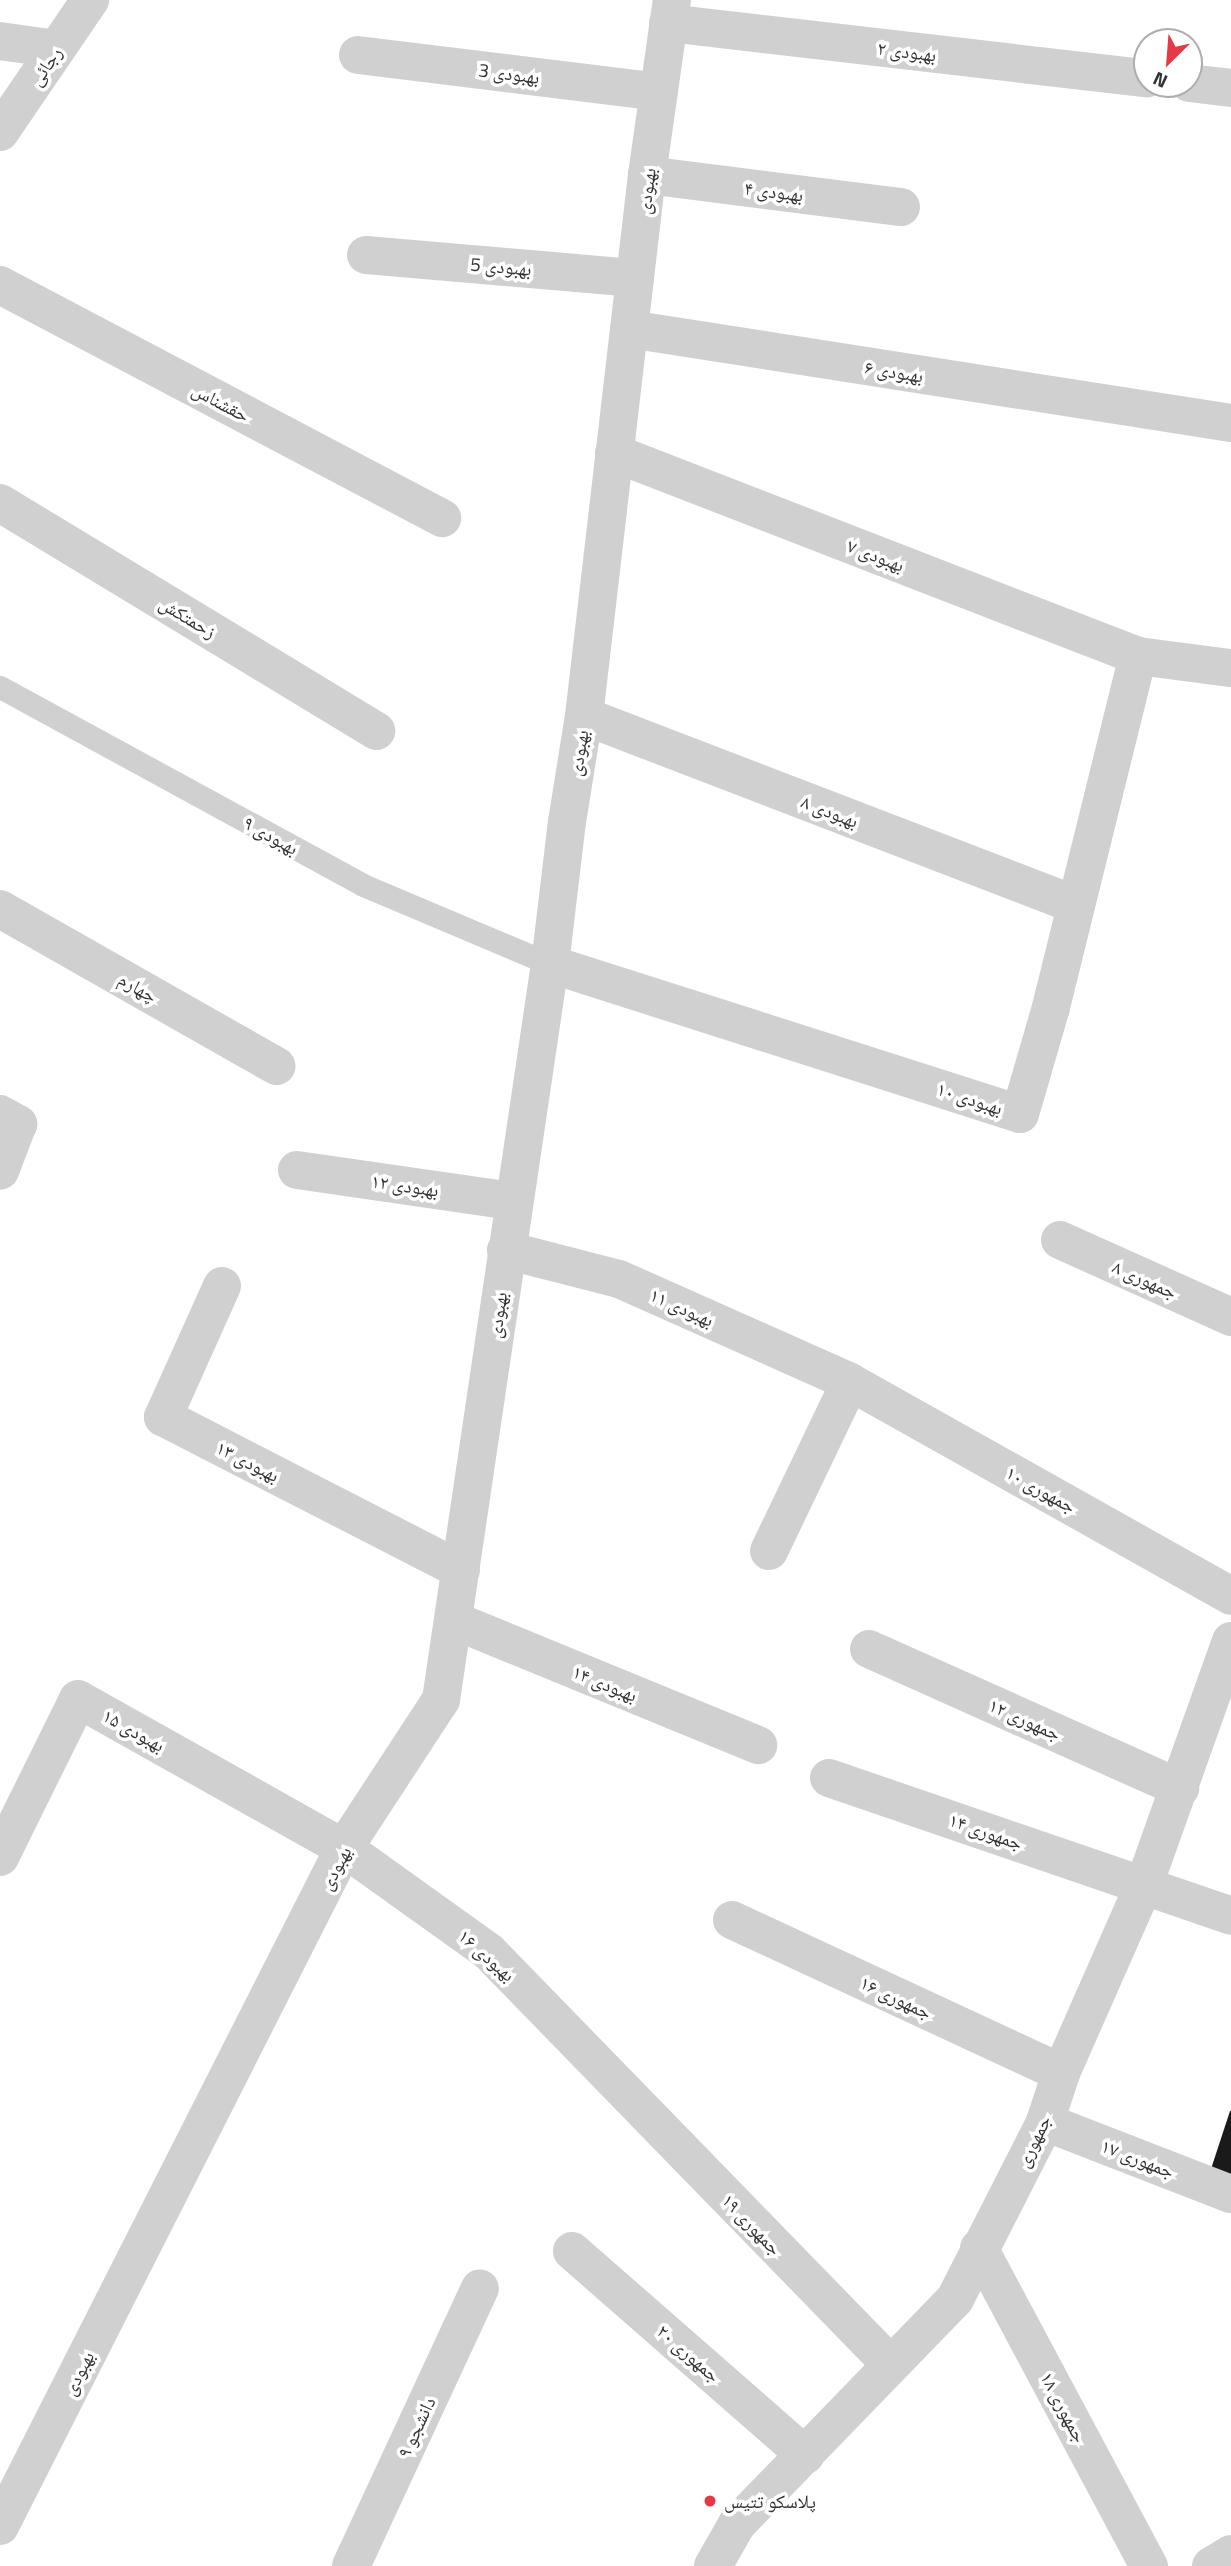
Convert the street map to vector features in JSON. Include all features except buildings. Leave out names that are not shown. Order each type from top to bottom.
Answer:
[{"type":"street","name":"رجائی","points":[[0,132],[90,0]]},
{"type":"street","name":"بهبودی ۲","points":[[670,12],[1133,76]]},
{"type":"street","name":"بهبودی","points":[[0,2526],[344,1848],[440,1700],[550,964],[567,822],[584,716],[635,278],[670,12]]},
{"type":"street","points":[[0,41],[56,49]]},
{"type":"street","name":"بهبودی 3","points":[[358,55],[659,92]]},
{"type":"street","name":"بهبودی ۴","points":[[648,175],[901,207]]},
{"type":"street","name":"بهبودی 5","points":[[366,255],[635,278]]},
{"type":"street","name":"حقشناس","points":[[0,285],[442,518]]},
{"type":"street","name":"بهبودی ۶","points":[[629,329],[1231,423]]},
{"type":"street","name":"بهبودی ۷","points":[[614,453],[1138,656],[1231,668]]},
{"type":"street","name":"زحمتکش","points":[[0,503],[376,731]]},
{"type":"street","name":"بهبودی ۱۰","points":[[550,964],[1020,1114],[1138,656]]},
{"type":"street","name":"بهبودی ۸","points":[[584,716],[1076,905]]},
{"type":"street","name":"چهارم","points":[[0,909],[276,1066]]},
{"type":"street","points":[[0,1114],[18,1124],[0,1171]]},
{"type":"street","name":"بهبودی ۱۲","points":[[297,1170],[513,1200]]},
{"type":"street","name":"جمهوری ۸","points":[[1060,1240],[1231,1317]]},
{"type":"street","name":"بهبودی ۱۱","points":[[506,1251],[619,1279],[850,1382]]},
{"type":"street","name":"بهبودی ۱۳","points":[[222,1286],[163,1417],[460,1570]]},
{"type":"street","points":[[769,1551],[850,1382]]},
{"type":"street","name":"جمهوری ۱۰","points":[[850,1382],[1231,1597]]},
{"type":"street","name":"بهبودی ۱۴","points":[[453,1620],[758,1745]]},
{"type":"street","name":"جمهوری","points":[[713,2566],[737,2524],[956,2299],[979,2248],[1045,2122],[1060,2073],[1144,1885],[1231,1641]]},
{"type":"street","name":"جمهوری ۱۲","points":[[869,1649],[1180,1788]]},
{"type":"street","name":"بهبودی ۱۵","points":[[0,1857],[79,1699],[344,1848]]},
{"type":"street","name":"جمهوری ۱۴","points":[[829,1778],[1231,1916]]},
{"type":"street","name":"بهبودی ۱۶","points":[[344,1848],[489,1952],[614,2082]]},
{"type":"street","name":"جمهوری ۱۶","points":[[732,1920],[1060,2073]]},
{"type":"street","name":"جمهوری ۱۹","points":[[614,2082],[891,2365]]},
{"type":"street","name":"جمهوری ۱۷","points":[[1045,2122],[1231,2194]]},
{"type":"street","name":"جمهوری ۱۸","points":[[979,2248],[1149,2566]]},
{"type":"street","name":"جمهوری ۲۰","points":[[572,2251],[805,2455]]},
{"type":"street","name":"دانشجو ۹","points":[[351,2566],[480,2288]]},
{"type":"street","points":[[1211,2566],[1231,2554]]},
{"type":"lane","name":"بهبودی ۹","points":[[0,687],[363,885],[550,964]]},
{"type":"place","name":"پلاسکو تتیس","points":[[710,2501]]}]
